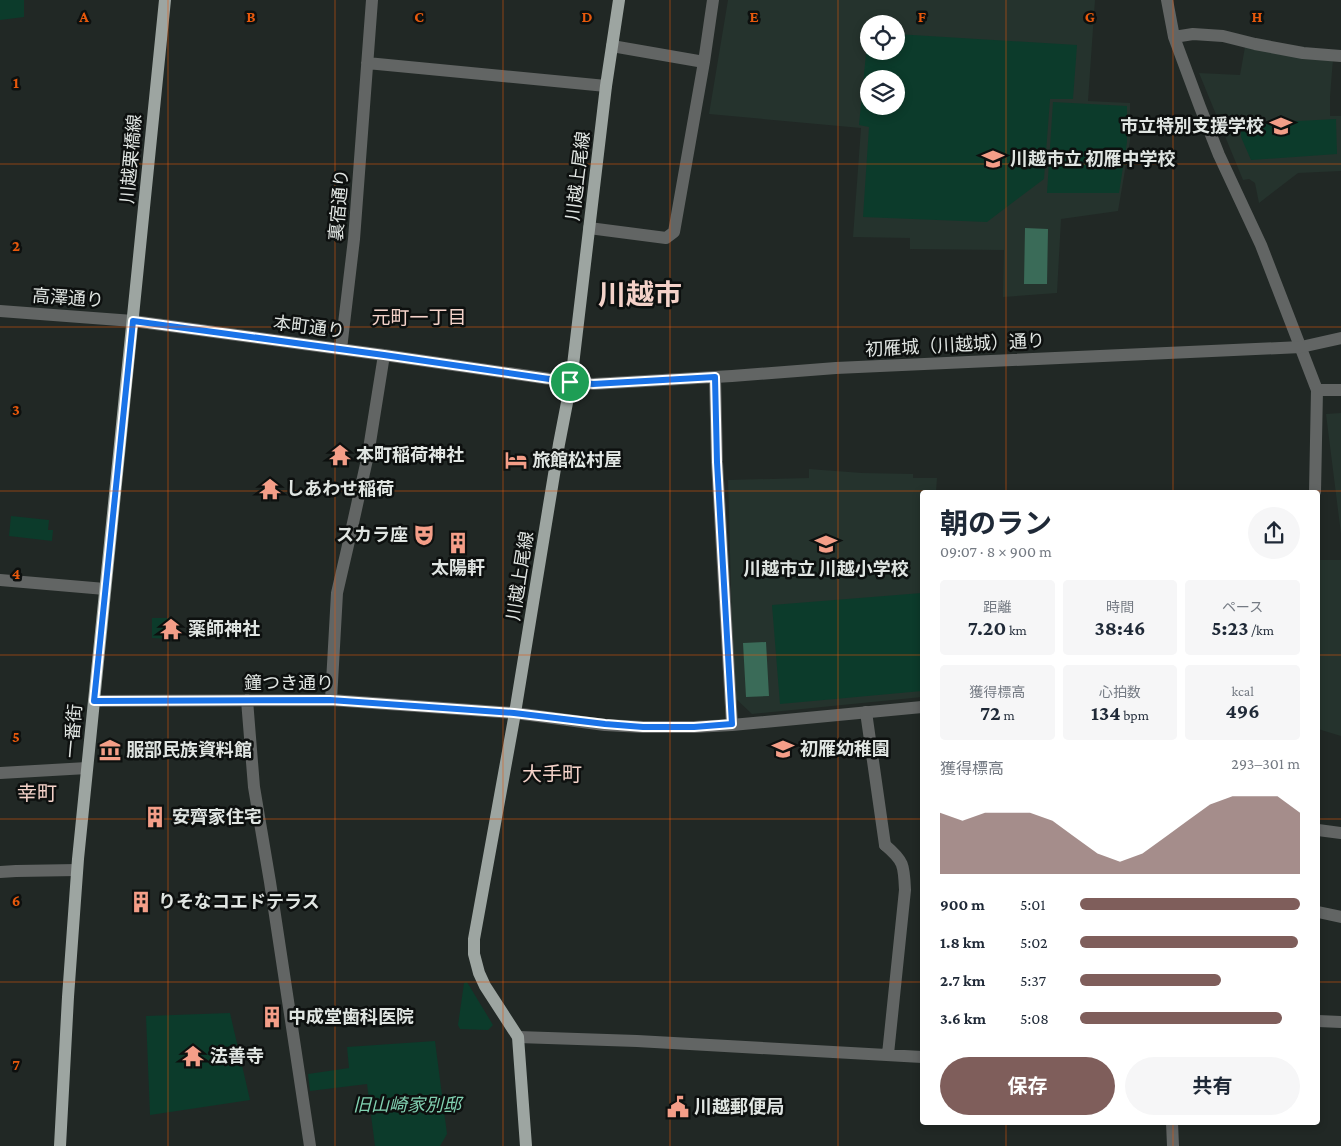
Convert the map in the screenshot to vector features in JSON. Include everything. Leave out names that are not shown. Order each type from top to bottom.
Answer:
[{"type":"main road","name":"川越栗橋線","points":[[133,321],[165,0]]},
{"type":"main road","name":"川越上尾線","points":[[526,1146],[518,1037],[485,986],[479,973],[474,954],[474,939],[570,382],[606,86],[619,0]]},
{"type":"main road","name":"一番街","points":[[60,1146],[77,870],[133,321]]},
{"type":"street","name":"裏宿通り","points":[[341,349],[354,239],[372,0]]},
{"type":"street","points":[[589,228],[666,238],[674,232],[713,0]]},
{"type":"street","points":[[1167,0],[1174,37],[1219,154],[1261,245],[1317,390],[1315,490]]},
{"type":"street","points":[[1174,37],[1193,34],[1223,36],[1303,53],[1341,56]]},
{"type":"street","points":[[612,46],[704,62]]},
{"type":"street","points":[[367,63],[606,86]]},
{"type":"street","name":"高澤通り","points":[[0,311],[133,321]]},
{"type":"street","name":"本町通り","points":[[133,321],[570,382]]},
{"type":"street","name":"初雁城（川越城）通り","points":[[570,382],[593,384],[836,368],[1301,347],[1341,338]]},
{"type":"street","points":[[330,700],[337,593],[364,472],[384,355]]},
{"type":"street","points":[[715,377],[717,462],[732,724]]},
{"type":"street","points":[[1317,390],[1341,390]]},
{"type":"street","points":[[0,580],[106,589]]},
{"type":"street","points":[[247,700],[254,787],[310,1146]]},
{"type":"street","name":"鐘つき通り","points":[[94,701],[330,700],[514,713],[643,727],[694,727],[920,707]]},
{"type":"street","points":[[866,712],[884,844],[897,854],[904,868],[905,890],[888,1054]]},
{"type":"street","points":[[0,773],[87,768]]},
{"type":"street","points":[[1320,830],[1341,833]]},
{"type":"street","points":[[0,872],[77,870]]},
{"type":"street","points":[[1320,912],[1341,917]]},
{"type":"street","points":[[1320,1021],[1341,1022]]},
{"type":"street","points":[[518,1037],[637,1041],[920,1057]]},
{"type":"street","points":[[1172,1125],[1173,1146]]},
{"type":"shaded area","name":"川越市立 初雁中学校","points":[[728,0],[1095,0],[1088,101],[1130,103],[1130,141],[1118,211],[1061,219],[1057,293],[1003,297],[1004,250],[910,249],[910,238],[853,237],[861,128],[709,114]]},
{"type":"shaded area","name":"市立特別支援学校","points":[[1245,47],[1333,59],[1330,116],[1341,116],[1341,171],[1298,173],[1259,203],[1255,183],[1249,179],[1243,180],[1199,73],[1240,75]]},
{"type":"shaded area","points":[[1025,228],[1048,229],[1047,284],[1024,284]]},
{"type":"shaded area","points":[[1341,413],[1341,534],[1326,414]]},
{"type":"shaded area","name":"川越市立 川越小学校","points":[[809,469],[913,474],[913,478],[937,478],[936,490],[920,490],[920,697],[752,714],[734,697],[728,480],[809,478]]},
{"type":"shaded area","points":[[1320,560],[1341,560],[1341,736],[1320,730]]},
{"type":"shaded area","points":[[766,642],[769,696],[746,697],[743,643]]},
{"type":"green space","points":[[0,0],[24,0],[24,17],[0,20]]},
{"type":"green space","points":[[905,35],[1077,45],[1073,99],[1050,99],[1044,179],[987,222],[863,217],[869,127],[859,125],[860,115],[905,115],[905,70],[864,70],[865,60],[905,60]]},
{"type":"green space","points":[[1053,102],[1127,106],[1127,142],[1119,193],[1047,193]]},
{"type":"green space","points":[[1336,119],[1337,154],[1251,160],[1241,137],[1241,124]]},
{"type":"green space","points":[[11,516],[49,520],[48,530],[53,530],[52,541],[9,536]]},
{"type":"green space","points":[[920,593],[920,691],[780,704],[772,605]]},
{"type":"green space","points":[[152,618],[170,618],[169,639],[152,638]]},
{"type":"green space","points":[[467,982],[493,1025],[488,1030],[460,1029],[458,1025],[464,983]]},
{"type":"green space","points":[[230,1013],[250,1100],[150,1115],[146,1016]]},
{"type":"green space","name":"旧山崎家別邸","points":[[435,1041],[447,1134],[440,1146],[375,1146],[367,1084],[310,1091],[308,1074],[349,1068],[347,1047]]},
{"type":"place","name":"市立特別支援学校","points":[[1281,126]]},
{"type":"place","name":"川越市立 初雁中学校","points":[[993,159]]},
{"type":"place","name":"本町稲荷神社","points":[[340,455]]},
{"type":"place","name":"旅館松村屋","points":[[516,460]]},
{"type":"place","name":"しあわせ稲荷","points":[[270,489]]},
{"type":"place","name":"スカラ座","points":[[424,535]]},
{"type":"place","name":"太陽軒","points":[[458,543]]},
{"type":"place","name":"川越市立 川越小学校","points":[[826,544]]},
{"type":"place","name":"薬師神社","points":[[171,629]]},
{"type":"place","name":"初雁幼稚園","points":[[783,749]]},
{"type":"place","name":"服部民族資料館","points":[[110,750]]},
{"type":"place","name":"安齊家住宅","points":[[155,817]]},
{"type":"place","name":"りそなコエドテラス","points":[[141,902]]},
{"type":"place","name":"中成堂歯科医院","points":[[272,1017]]},
{"type":"place","name":"法善寺","points":[[193,1056]]},
{"type":"place","name":"川越郵便局","points":[[678,1107]]},
{"type":"district","name":"川越市","points":[[640,294]]},
{"type":"district","name":"元町一丁目","points":[[419,317]]},
{"type":"district","name":"大手町","points":[[552,774]]},
{"type":"district","name":"幸町","points":[[37,793]]},
{"type":"route","points":[[133,321],[570,382],[593,384],[715,377],[717,462],[732,724],[694,727],[643,727],[514,713],[330,700],[94,701],[133,321]]}]
